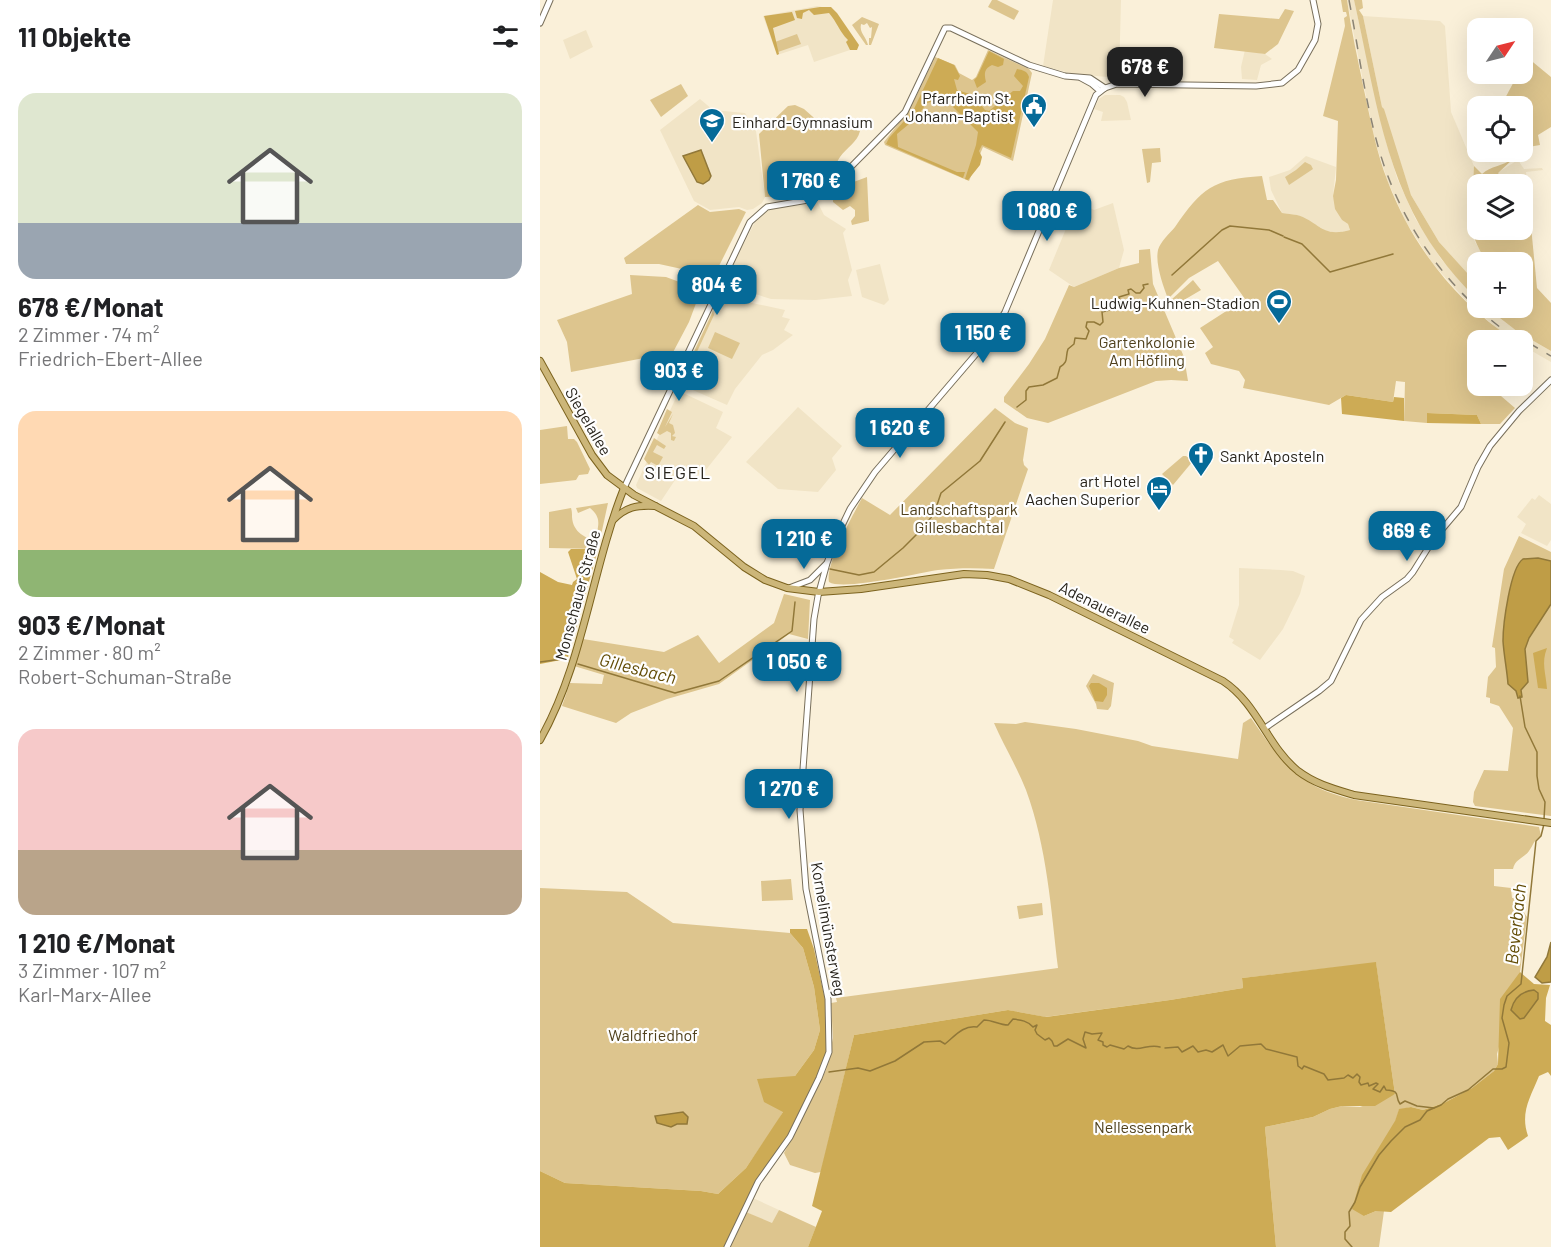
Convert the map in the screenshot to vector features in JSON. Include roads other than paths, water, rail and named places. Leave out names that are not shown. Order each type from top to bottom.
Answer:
[{"type":"main road","name":"Siegelallee","points":[[540,361],[596,462],[607,475],[624,488]]},
{"type":"main road","name":"Adenauerallee","points":[[624,488],[694,525],[754,574],[787,588],[819,592],[858,589],[964,574],[1010,579],[1049,595],[1217,678],[1241,696],[1292,766],[1315,782],[1354,795],[1550,823]]},
{"type":"main road","name":"Monschauer Straße","points":[[540,740],[565,687],[611,522],[624,488]]},
{"type":"main road","points":[[611,522],[632,506],[658,507]]},
{"type":"street","points":[[540,22],[550,0]]},
{"type":"street","points":[[624,488],[750,222],[767,207],[782,203],[804,202],[822,194],[869,150],[896,123],[909,105],[947,27],[1029,65],[1094,79],[1102,89],[1117,84],[1277,84],[1289,79],[1298,70],[1315,40],[1318,30],[1313,0]]},
{"type":"street","name":"Kornelimünsterweg","points":[[727,1247],[758,1182],[790,1137],[829,1052],[828,999],[806,889],[800,817],[814,619],[827,563],[846,517],[875,471],[998,327],[1092,102],[1102,89]]},
{"type":"street","points":[[1265,728],[1319,692],[1331,681],[1361,620],[1382,597],[1413,572],[1433,540],[1461,507],[1478,467],[1490,446],[1519,411],[1551,380]]},
{"type":"street","points":[[787,588],[810,580],[827,563]]},
{"type":"waterway","name":"Gillesbach","points":[[1172,275],[1222,230],[1230,226],[1269,230],[1283,236]]},
{"type":"waterway","name":"Gillesbach","points":[[1284,237],[1302,244],[1330,272],[1393,254]]},
{"type":"waterway","name":"Gillesbach","points":[[1017,407],[1026,400],[1026,391],[1029,387],[1043,385],[1057,378],[1060,367],[1066,361],[1068,349],[1074,344],[1075,338],[1086,339],[1089,331],[1086,327],[1087,322],[1100,325],[1103,322],[1102,312],[1117,308],[1117,305],[1121,303],[1119,297],[1129,294],[1128,290],[1131,289],[1140,293],[1144,288],[1143,285],[1148,284]]},
{"type":"waterway","name":"Gillesbach","points":[[830,569],[859,575],[874,572],[903,548],[926,525],[935,511],[941,493],[980,461],[1005,422]]},
{"type":"waterway","name":"Gillesbach","points":[[578,664],[675,693],[719,681],[792,631],[795,602]]},
{"type":"waterway","name":"Gillesbach","points":[[540,662],[568,660]]},
{"type":"waterway","name":"Beverbach","points":[[1520,696],[1525,727],[1537,752],[1539,789],[1545,802],[1544,819]]},
{"type":"waterway","name":"Beverbach","points":[[1352,1247],[1345,1239],[1345,1232],[1350,1226],[1349,1212],[1360,1187],[1379,1155],[1405,1127],[1420,1120],[1427,1111],[1468,1090],[1493,1069],[1506,1067],[1509,1043],[1502,1018],[1504,1005],[1507,996],[1521,984],[1536,841],[1541,836],[1544,824]]},
{"type":"waterway","points":[[829,1072],[858,1068],[870,1071],[895,1061],[924,1042],[940,1041],[945,1044],[960,1032],[977,1027],[984,1020],[1008,1025],[1013,1019],[1022,1020],[1033,1027],[1037,1025],[1035,1030],[1037,1034],[1045,1040],[1049,1038],[1054,1046],[1068,1039],[1086,1048],[1083,1039],[1085,1032],[1102,1033],[1098,1040],[1107,1047],[1110,1045],[1124,1049],[1128,1046],[1136,1049],[1160,1047]]},
{"type":"waterway","points":[[1165,1048],[1178,1047],[1182,1052],[1193,1046],[1198,1052],[1206,1050],[1212,1052],[1223,1045],[1228,1056],[1240,1046],[1261,1044],[1266,1049],[1297,1057],[1298,1066],[1302,1069],[1304,1066],[1324,1074],[1328,1080],[1344,1078],[1348,1075],[1353,1078],[1357,1074],[1361,1085],[1368,1083],[1369,1086],[1376,1083],[1378,1084],[1373,1089],[1380,1092],[1384,1086],[1386,1090],[1394,1091],[1400,1104],[1405,1101],[1417,1106],[1434,1108]]},
{"type":"railway","points":[[1349,0],[1375,134],[1390,181],[1402,208],[1416,234],[1451,282],[1505,330]]},
{"type":"railway","points":[[1533,345],[1551,356]]},
{"type":"place","name":"Pfarrheim St. Johann-Baptist","points":[[1034,129]]},
{"type":"place","name":"Einhard-Gymnasium","points":[[712,144]]},
{"type":"place","name":"Ludwig-Kuhnen-Stadion","points":[[1279,325]]},
{"type":"place","name":"Sankt Aposteln","points":[[1201,478]]},
{"type":"place","name":"art Hotel Aachen Superior","points":[[1159,512]]},
{"type":"district","name":"SIEGEL","points":[[678,472]]},
{"type":"park label","name":"Gartenkolonie Am Höfling","points":[[1147,350]]},
{"type":"park label","name":"Landschaftspark Gillesbachtal","points":[[959,517]]},
{"type":"park label","name":"Waldfriedhof","points":[[653,1034]]},
{"type":"park label","name":"Nellessenpark","points":[[1143,1126]]}]
